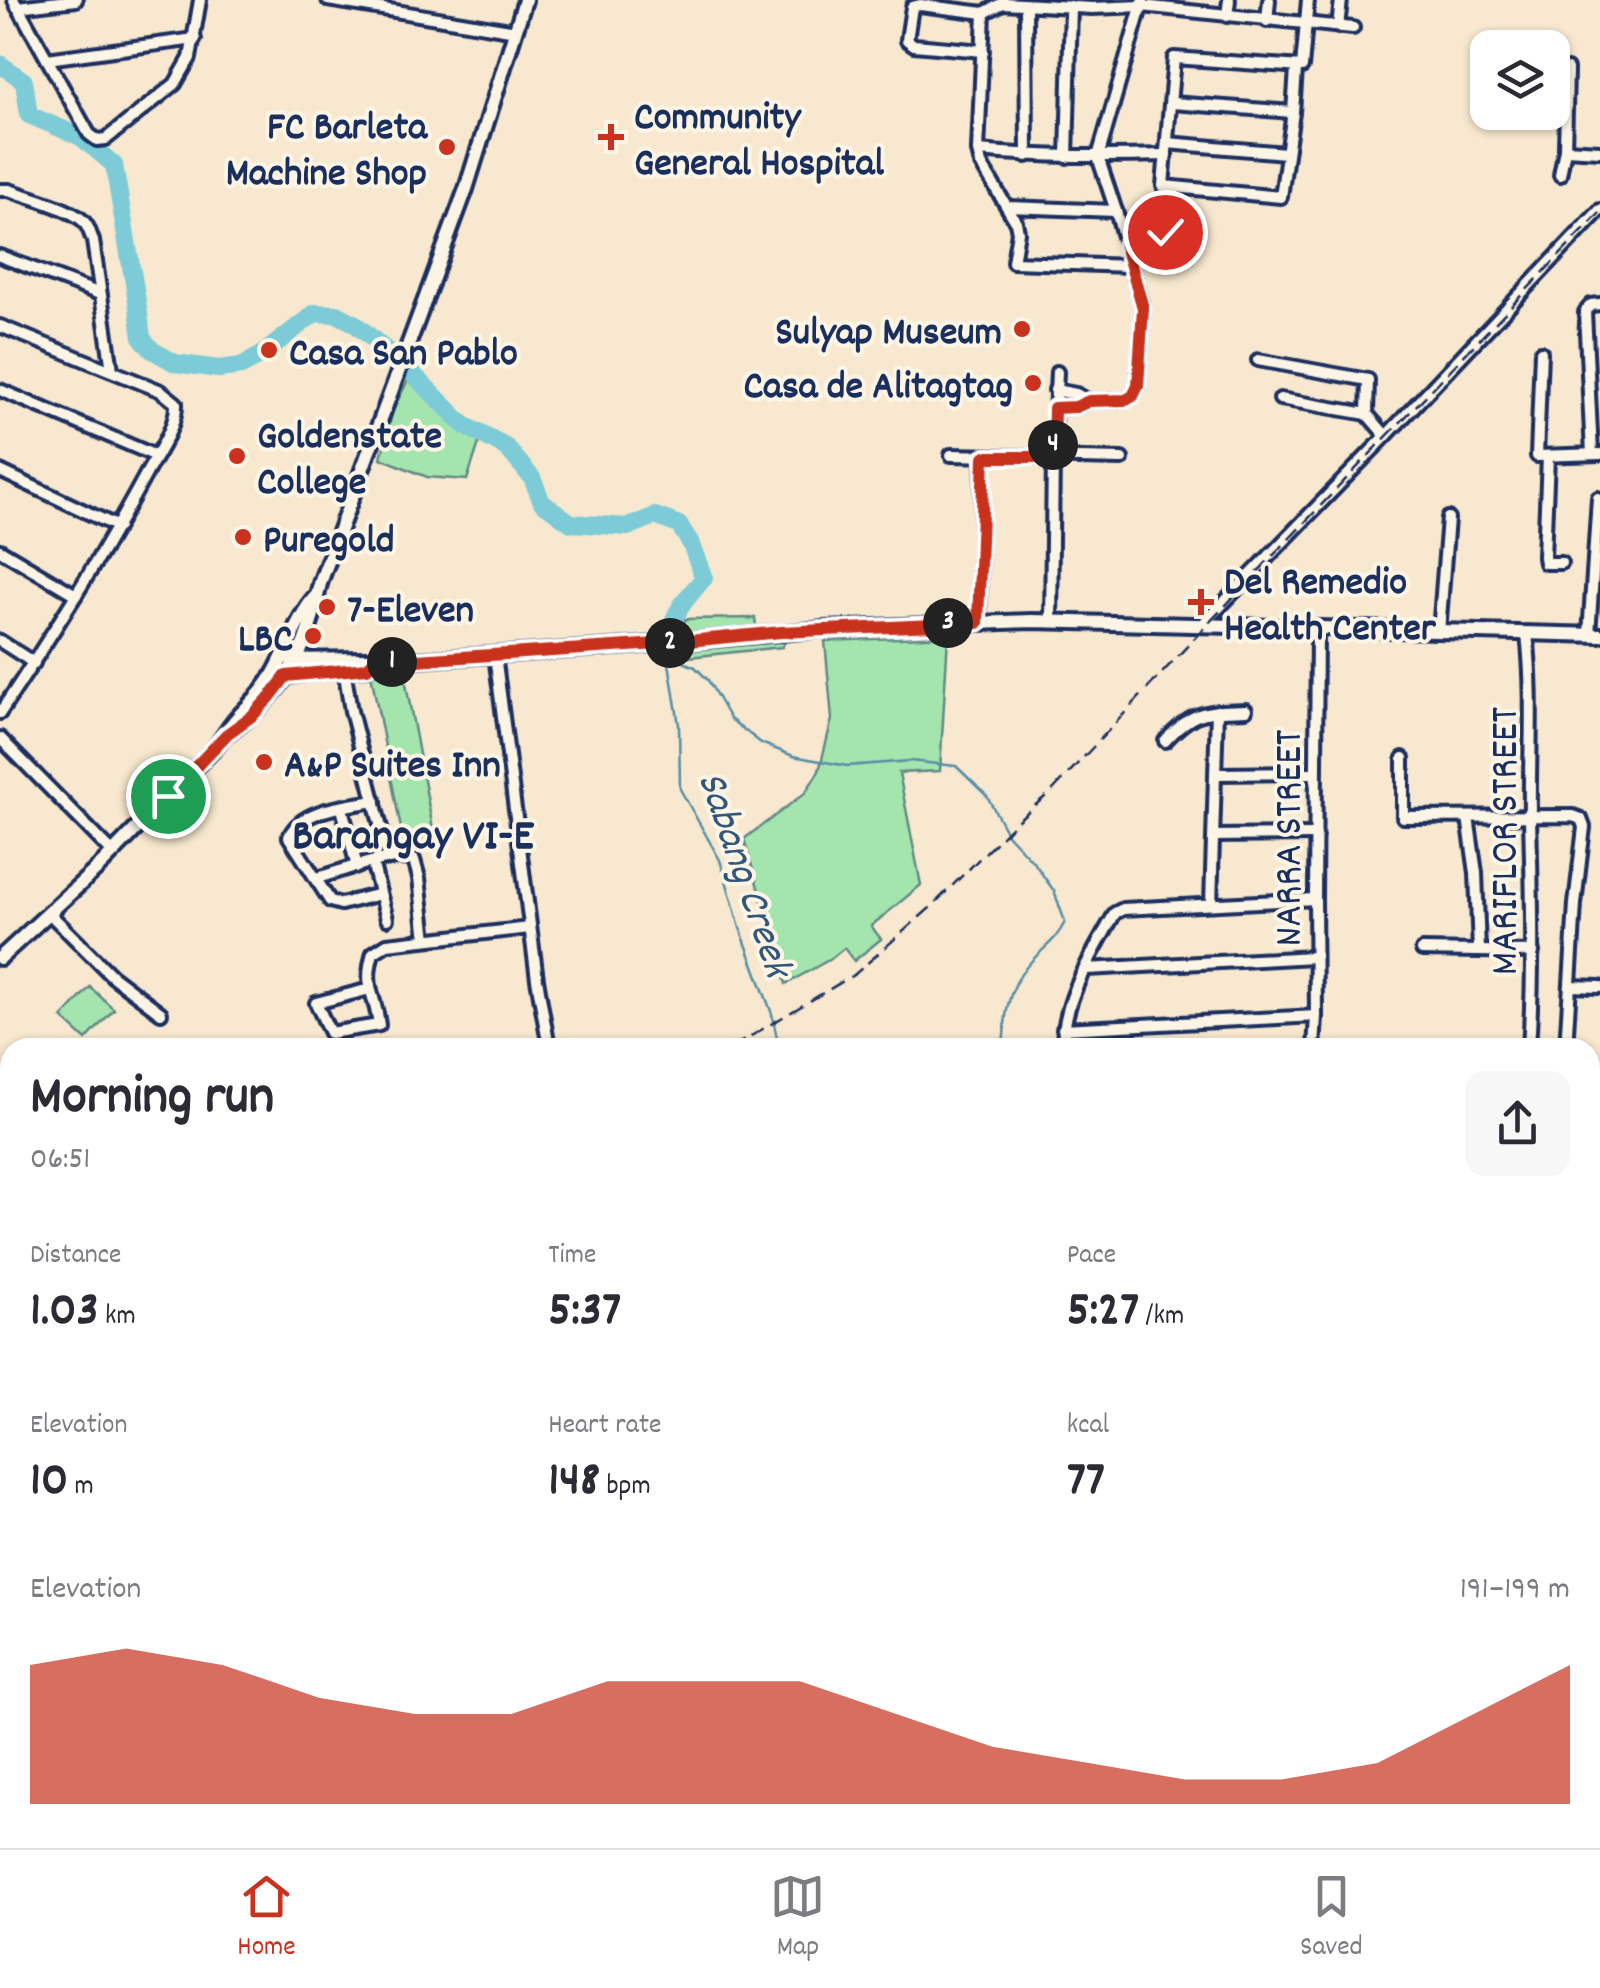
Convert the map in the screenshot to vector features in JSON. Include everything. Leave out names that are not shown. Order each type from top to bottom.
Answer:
[{"type":"main road","points":[[0,958],[113,853],[227,734],[252,716],[286,676],[308,605],[317,595],[472,172],[525,0]]},
{"type":"main road","points":[[271,679],[367,668],[372,663],[781,632],[978,623],[1595,635]]},
{"type":"main road","points":[[227,734],[233,722],[289,660],[367,659],[372,663]]},
{"type":"street","points":[[76,0],[16,3],[89,134],[97,140],[106,139],[175,84],[190,58],[200,0]]},
{"type":"street","points":[[328,0],[516,31]]},
{"type":"street","points":[[1227,16],[1229,0]]},
{"type":"street","points":[[1267,21],[1270,0]]},
{"type":"street","points":[[1296,69],[1281,197],[1163,186],[1174,58],[1302,68],[1308,0]]},
{"type":"street","points":[[1338,27],[1342,0]]},
{"type":"street","points":[[984,51],[914,45],[906,40],[912,7],[984,13],[1003,2],[1026,6],[1143,3],[1185,5],[1267,21],[1354,28]]},
{"type":"street","points":[[1054,408],[1076,407],[1089,401],[1126,400],[1138,386],[1143,308],[1098,158],[1143,3]]},
{"type":"street","points":[[1026,6],[1026,156]]},
{"type":"street","points":[[1067,157],[1071,6]]},
{"type":"street","points":[[984,13],[978,152],[981,164],[1016,222],[1013,262],[1131,266]]},
{"type":"street","points":[[47,59],[194,39]]},
{"type":"street","points":[[1172,103],[1293,112]]},
{"type":"street","points":[[1560,175],[1566,130]]},
{"type":"street","points":[[978,152],[1098,158],[1166,149],[1286,152]]},
{"type":"street","points":[[1566,149],[1600,151]]},
{"type":"street","points":[[0,190],[9,190],[82,219],[93,241],[112,370]]},
{"type":"street","points":[[1008,207],[1116,211]]},
{"type":"street","points":[[1200,626],[1600,210]]},
{"type":"street","points":[[1125,245],[1165,232],[1174,234]]},
{"type":"street","points":[[0,256],[100,294]]},
{"type":"street","points":[[1542,352],[1537,456],[1596,454],[1586,312],[1599,304]]},
{"type":"street","points":[[0,326],[112,370],[176,403],[176,412],[156,456],[118,527],[0,712]]},
{"type":"street","points":[[1586,339],[1600,337]]},
{"type":"street","points":[[1258,360],[1368,380],[1367,414]]},
{"type":"street","points":[[1051,622],[1057,372]]},
{"type":"street","points":[[0,390],[156,456]]},
{"type":"street","points":[[1055,390],[1089,401]]},
{"type":"street","points":[[1280,399],[1367,414],[1386,436]]},
{"type":"street","points":[[951,456],[1122,458]]},
{"type":"street","points":[[1548,456],[1544,557],[1545,563],[1561,563]]},
{"type":"street","points":[[978,623],[984,457]]},
{"type":"street","points":[[0,471],[118,527]]},
{"type":"street","points":[[1595,635],[1598,498]]},
{"type":"street","points":[[1440,632],[1448,518]]},
{"type":"street","points":[[0,550],[76,595]]},
{"type":"street","name":"NARRA STREET","points":[[1315,1038],[1317,630]]},
{"type":"street","name":"MARIFLOR STREET","points":[[1528,634],[1533,952],[1529,1038]]},
{"type":"street","points":[[0,640],[34,662]]},
{"type":"street","points":[[495,655],[547,1038]]},
{"type":"street","points":[[344,669],[389,860]]},
{"type":"street","points":[[1164,741],[1189,718],[1246,710]]},
{"type":"street","points":[[1210,904],[1217,712]]},
{"type":"street","points":[[0,738],[113,853]]},
{"type":"street","points":[[1403,758],[1403,817],[1581,819],[1584,827],[1567,1038]]},
{"type":"street","points":[[1216,774],[1316,773]]},
{"type":"street","points":[[375,801],[322,811],[290,831],[290,842],[330,902],[380,894]]},
{"type":"street","points":[[342,808],[356,867]]},
{"type":"street","points":[[1468,817],[1476,873],[1479,952]]},
{"type":"street","points":[[1214,836],[1316,834]]},
{"type":"street","points":[[317,878],[372,862],[414,860],[426,939]]},
{"type":"street","points":[[372,862],[387,919]]},
{"type":"street","points":[[1064,1038],[1073,996],[1116,913],[1123,909],[1314,899]]},
{"type":"street","points":[[50,914],[104,968],[161,1013]]},
{"type":"street","points":[[370,989],[316,1003],[330,1033],[379,1025],[368,971],[374,953],[387,944],[530,928]]},
{"type":"street","points":[[1422,950],[1533,952]]},
{"type":"street","points":[[1086,969],[1314,957]]},
{"type":"street","points":[[1570,986],[1600,987]]},
{"type":"street","points":[[1064,1029],[1316,1016]]},
{"type":"green space","points":[[409,378],[480,440],[467,480],[427,477],[381,458],[393,410]]},
{"type":"green space","points":[[755,618],[756,626],[794,625],[782,647],[679,658],[685,619]]},
{"type":"green space","points":[[948,636],[940,771],[899,773],[921,885],[871,926],[881,939],[854,961],[844,948],[786,984],[744,839],[805,793],[819,771],[832,719],[825,641]]},
{"type":"green space","points":[[404,673],[435,840],[404,844],[371,674]]},
{"type":"green space","points":[[90,987],[114,1009],[88,1038],[62,1018]]},
{"type":"waterway","points":[[0,64],[24,81],[29,115],[81,137],[114,165],[142,338],[152,350],[175,363],[219,369],[241,366],[260,356],[315,313],[337,314],[354,323],[407,368],[464,425],[507,448],[532,478],[542,502],[571,523],[628,527],[655,516],[679,525],[704,578],[677,613],[667,655]]},
{"type":"waterway","points":[[667,655],[695,667],[708,680],[730,719],[761,743],[793,756],[847,766],[910,761],[956,766],[987,796],[1008,835],[1054,891],[1065,922],[1028,965],[1011,993],[1004,1038]]},
{"type":"waterway","name":"Sabang Creek","points":[[668,657],[679,725],[680,789],[720,860],[777,1038]]},
{"type":"railway","points":[[748,1038],[855,974],[1053,790],[1600,213]]},
{"type":"place","name":"Community General Hospital","points":[[611,137]]},
{"type":"place","name":"FC Barleta Machine Shop","points":[[447,147]]},
{"type":"place","name":"Sulyap Museum","points":[[1022,329]]},
{"type":"place","name":"Casa San Pablo","points":[[269,350]]},
{"type":"place","name":"Casa de Alitagtag","points":[[1033,383]]},
{"type":"place","name":"Goldenstate College","points":[[237,456]]},
{"type":"place","name":"Puregold","points":[[243,537]]},
{"type":"place","name":"Del Remedio Health Center","points":[[1201,602]]},
{"type":"place","name":"7-Eleven","points":[[327,607]]},
{"type":"place","name":"LBC","points":[[313,636]]},
{"type":"place","name":"A&P Suites Inn","points":[[264,762]]},
{"type":"district","name":"Barangay VI-E","points":[[413,832]]},
{"type":"route","points":[[168,796],[227,734],[252,716],[286,676],[367,668],[372,663],[781,632],[978,623],[984,457],[1053,457],[1054,408],[1133,396],[1138,386],[1143,308],[1125,245],[1165,232]]}]
